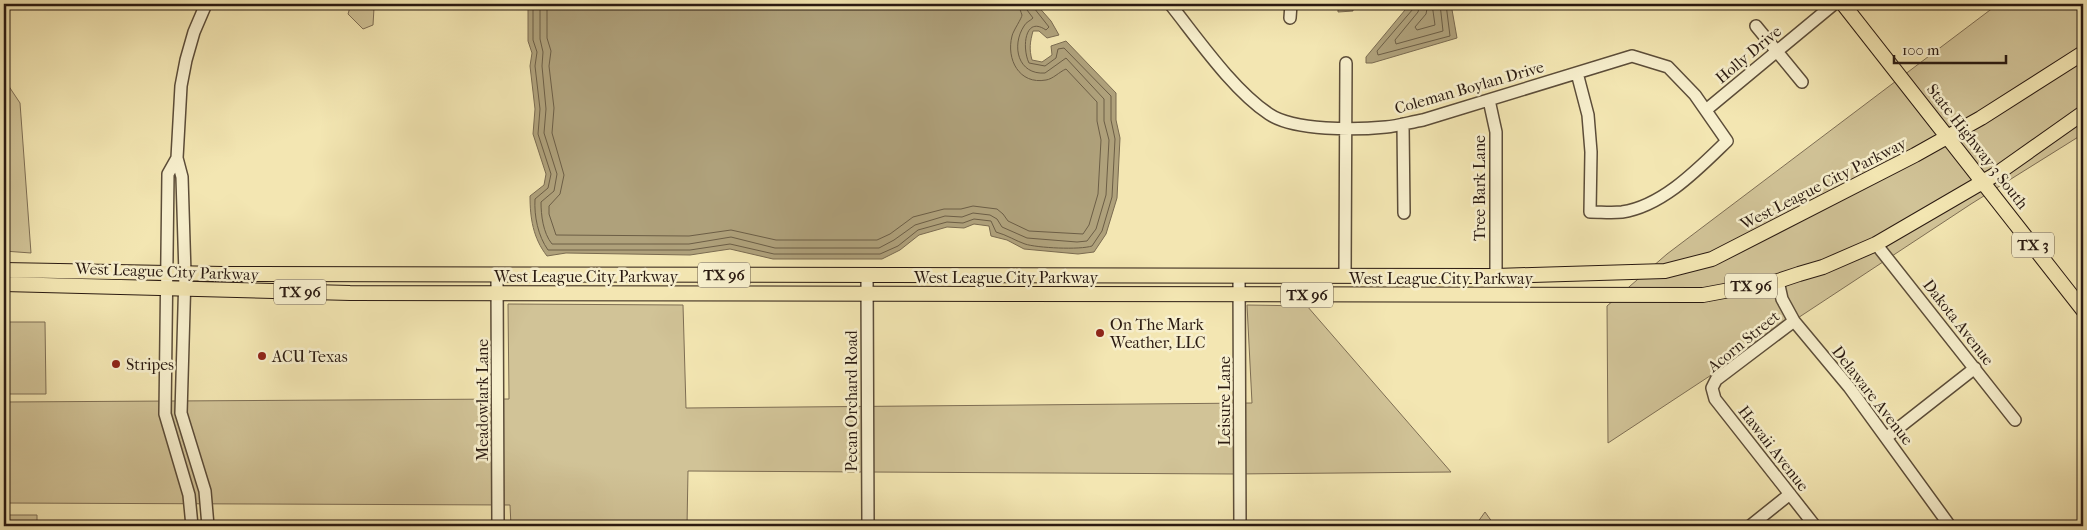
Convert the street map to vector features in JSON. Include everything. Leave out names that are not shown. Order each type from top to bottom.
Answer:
[{"type":"main road","name":"State Highway 3 South","points":[[1843,4],[2083,310]]},
{"type":"main road","name":"TX 96","points":[[1948,136],[2083,53]]},
{"type":"main road","name":"TX 96","points":[[1983,181],[2083,114]]},
{"type":"main road","name":"West League City Parkway","points":[[4,270],[185,274],[1496,276],[1665,271],[1712,260],[1948,136]]},
{"type":"main road","name":"West League City Parkway","points":[[4,284],[348,293],[498,294],[1703,295],[1778,281],[1823,267],[1876,244],[1983,181]]},
{"type":"main road","points":[[1496,276],[1496,296]]},
{"type":"street","points":[[206,4],[194,32],[186,60],[179,110],[177,158],[182,177],[185,274],[182,413],[205,491],[208,526]]},
{"type":"street","points":[[1290,4],[1290,18]]},
{"type":"street","name":"Holly Drive","points":[[1706,110],[1834,4]]},
{"type":"street","name":"Coleman Boylan Drive","points":[[1174,5],[1245,95],[1271,116],[1297,124],[1346,129],[1386,127],[1423,120],[1632,56],[1668,67],[1695,95],[1727,141],[1654,202],[1622,212],[1590,212],[1591,152],[1588,115],[1577,73]]},
{"type":"street","points":[[1756,26],[1802,82]]},
{"type":"street","points":[[1345,275],[1346,63]]},
{"type":"street","name":"Tree Bark Lane","points":[[1488,100],[1496,132],[1496,276]]},
{"type":"street","points":[[1403,124],[1404,213]]},
{"type":"street","points":[[177,158],[168,174],[165,414],[189,495],[192,526]]},
{"type":"street","name":"Dakota Avenue","points":[[1876,244],[2016,420]]},
{"type":"street","name":"Meadowlark Lane","points":[[497,275],[498,526]]},
{"type":"street","name":"Pecan Orchard Road","points":[[867,275],[868,526]]},
{"type":"street","name":"Leisure Lane","points":[[1239,275],[1240,526]]},
{"type":"street","name":"Delaware Avenue","points":[[1778,281],[1782,299],[1794,321],[1849,387],[1950,526]]},
{"type":"street","name":"Acorn Street","points":[[1712,388],[1716,380],[1794,321]]},
{"type":"street","points":[[1886,437],[1975,368]]},
{"type":"street","name":"Hawaii Avenue","points":[[1712,388],[1715,399],[1815,526]]},
{"type":"street","points":[[1750,526],[1790,494]]},
{"type":"shaded area","points":[[351,4],[411,4],[401,8],[374,8],[373,25],[363,29],[348,14]]},
{"type":"shaded area","points":[[1998,4],[2083,4],[2083,134],[1971,204],[1608,443],[1607,306],[1667,254]]},
{"type":"shaded area","points":[[4,79],[20,103],[31,253],[4,251]]},
{"type":"shaded area","points":[[508,304],[683,305],[686,408],[1252,403],[1247,305],[1307,306],[1451,472],[1234,474],[688,471],[687,526],[511,526],[510,505],[4,503],[4,402],[509,399]]},
{"type":"shaded area","points":[[4,322],[45,322],[46,394],[4,394]]},
{"type":"shaded area","points":[[1485,512],[1495,526],[1475,526]]},
{"type":"shaded area","points":[[4,515],[37,515],[37,526],[4,526]]},
{"type":"water","points":[[528,4],[1036,4],[1051,21],[1059,35],[1047,38],[1039,31],[1033,31],[1030,46],[1032,60],[1042,62],[1052,55],[1051,46],[1066,41],[1116,93],[1116,120],[1120,138],[1117,198],[1106,234],[1094,252],[1078,254],[1024,249],[1007,240],[991,236],[989,226],[974,224],[964,228],[947,227],[919,235],[900,250],[882,259],[773,259],[730,249],[690,255],[566,253],[547,256],[535,235],[531,212],[530,196],[544,185],[546,174],[533,134],[535,109],[530,66],[532,53],[528,41]]},
{"type":"water","points":[[1338,4],[1353,4],[1353,11],[1338,12]]},
{"type":"water","points":[[1410,4],[1451,4],[1457,38],[1372,63],[1366,63],[1366,57]]},
{"type":"place","name":"On The Mark Weather, LLC","points":[[1100,333]]},
{"type":"place","name":"ACU Texas","points":[[262,356]]},
{"type":"place","name":"Stripes","points":[[116,364]]}]
